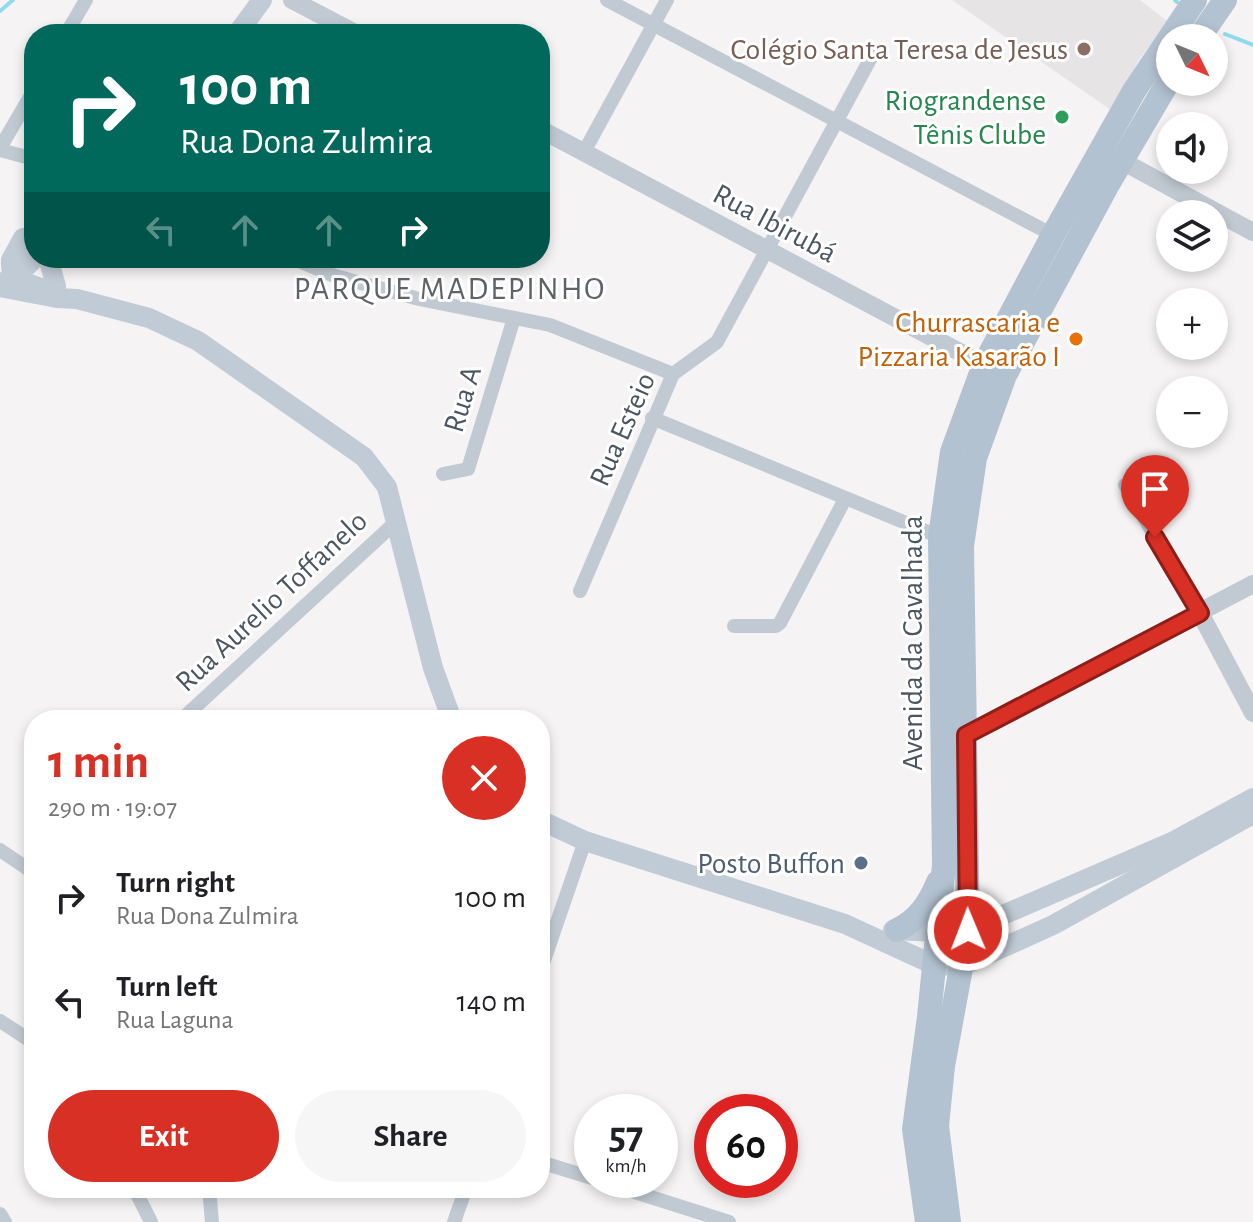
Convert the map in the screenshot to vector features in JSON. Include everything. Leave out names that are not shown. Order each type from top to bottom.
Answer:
[{"type":"main road","points":[[244,24],[262,0]]},
{"type":"main road","name":"Avenida da Cavalhada","points":[[949,1222],[937,1126],[943,1066],[968,930],[962,546],[975,458],[1005,375],[1111,155],[1134,91],[1195,0]]},
{"type":"main road","points":[[1209,24],[1225,0]]},
{"type":"main road","name":"Avenida da Cavalhada","points":[[927,1222],[914,1129],[944,865],[940,537],[952,452],[984,365],[1053,235],[1157,96]]},
{"type":"main road","points":[[0,251],[24,237]]},
{"type":"main road","points":[[6,276],[11,260],[24,241]]},
{"type":"main road","points":[[6,276],[24,265]]},
{"type":"main road","points":[[52,268],[63,294]]},
{"type":"main road","points":[[6,276],[50,292],[149,318],[198,341],[364,457],[387,487],[433,668],[448,710]]},
{"type":"main road","points":[[0,287],[63,294]]},
{"type":"main road","points":[[845,924],[938,932],[968,930],[1172,842],[1253,798]]},
{"type":"main road","points":[[550,825],[585,841],[845,924],[934,965],[962,966],[1053,925],[1253,814]]},
{"type":"main road","points":[[897,930],[925,909],[944,865]]},
{"type":"main road","points":[[1042,899],[1053,925]]},
{"type":"street","points":[[72,24],[86,0]]},
{"type":"street","points":[[292,0],[338,24]]},
{"type":"street","points":[[607,0],[1053,235]]},
{"type":"street","points":[[584,152],[667,0]]},
{"type":"street","name":"Rua Esteio","points":[[580,591],[673,374],[717,342],[873,54]]},
{"type":"street","points":[[24,107],[0,149],[24,156]]},
{"type":"street","name":"Rua Ibirubá","points":[[550,134],[984,365]]},
{"type":"street","points":[[1111,155],[1253,232]]},
{"type":"street","points":[[316,268],[419,299],[550,325],[673,374]]},
{"type":"street","name":"Rua A","points":[[443,474],[468,469],[514,318]]},
{"type":"street","points":[[652,418],[940,537]]},
{"type":"street","points":[[1125,485],[1200,613],[1253,713]]},
{"type":"street","points":[[734,626],[776,626],[780,623],[845,499]]},
{"type":"street","name":"Rua Aurelio Toffanelo","points":[[192,710],[397,521]]},
{"type":"street","points":[[966,735],[1253,584]]},
{"type":"street","points":[[550,943],[585,841]]},
{"type":"street","points":[[0,850],[24,866]]},
{"type":"street","points":[[0,1021],[24,1037]]},
{"type":"street","points":[[550,1165],[574,1173]]},
{"type":"street","points":[[139,1198],[151,1222]]},
{"type":"street","points":[[210,1198],[212,1222]]},
{"type":"street","points":[[454,1222],[462,1198]]},
{"type":"street","points":[[654,1198],[729,1222]]},
{"type":"street","points":[[0,1214],[5,1222]]},
{"type":"shaded area","name":"Colégio Santa Teresa de Jesus","points":[[952,0],[1140,0],[1167,21],[1156,24],[1156,36],[1111,110]]},
{"type":"waterway","points":[[0,11],[13,0]]},
{"type":"waterway","points":[[1228,35],[1253,45]]},
{"type":"place","name":"Colégio Santa Teresa de Jesus","points":[[1084,49]]},
{"type":"place","name":"Riograndense Tênis Clube","points":[[1062,117]]},
{"type":"place","name":"Churrascaria e Pizzaria Kasarão I","points":[[1076,339]]},
{"type":"place","name":"Posto Buffon","points":[[861,863]]},
{"type":"district","name":"PARQUE MADEPINHO","points":[[450,288]]},
{"type":"route","points":[[968,930],[966,735],[1200,613],[1155,537]]}]
